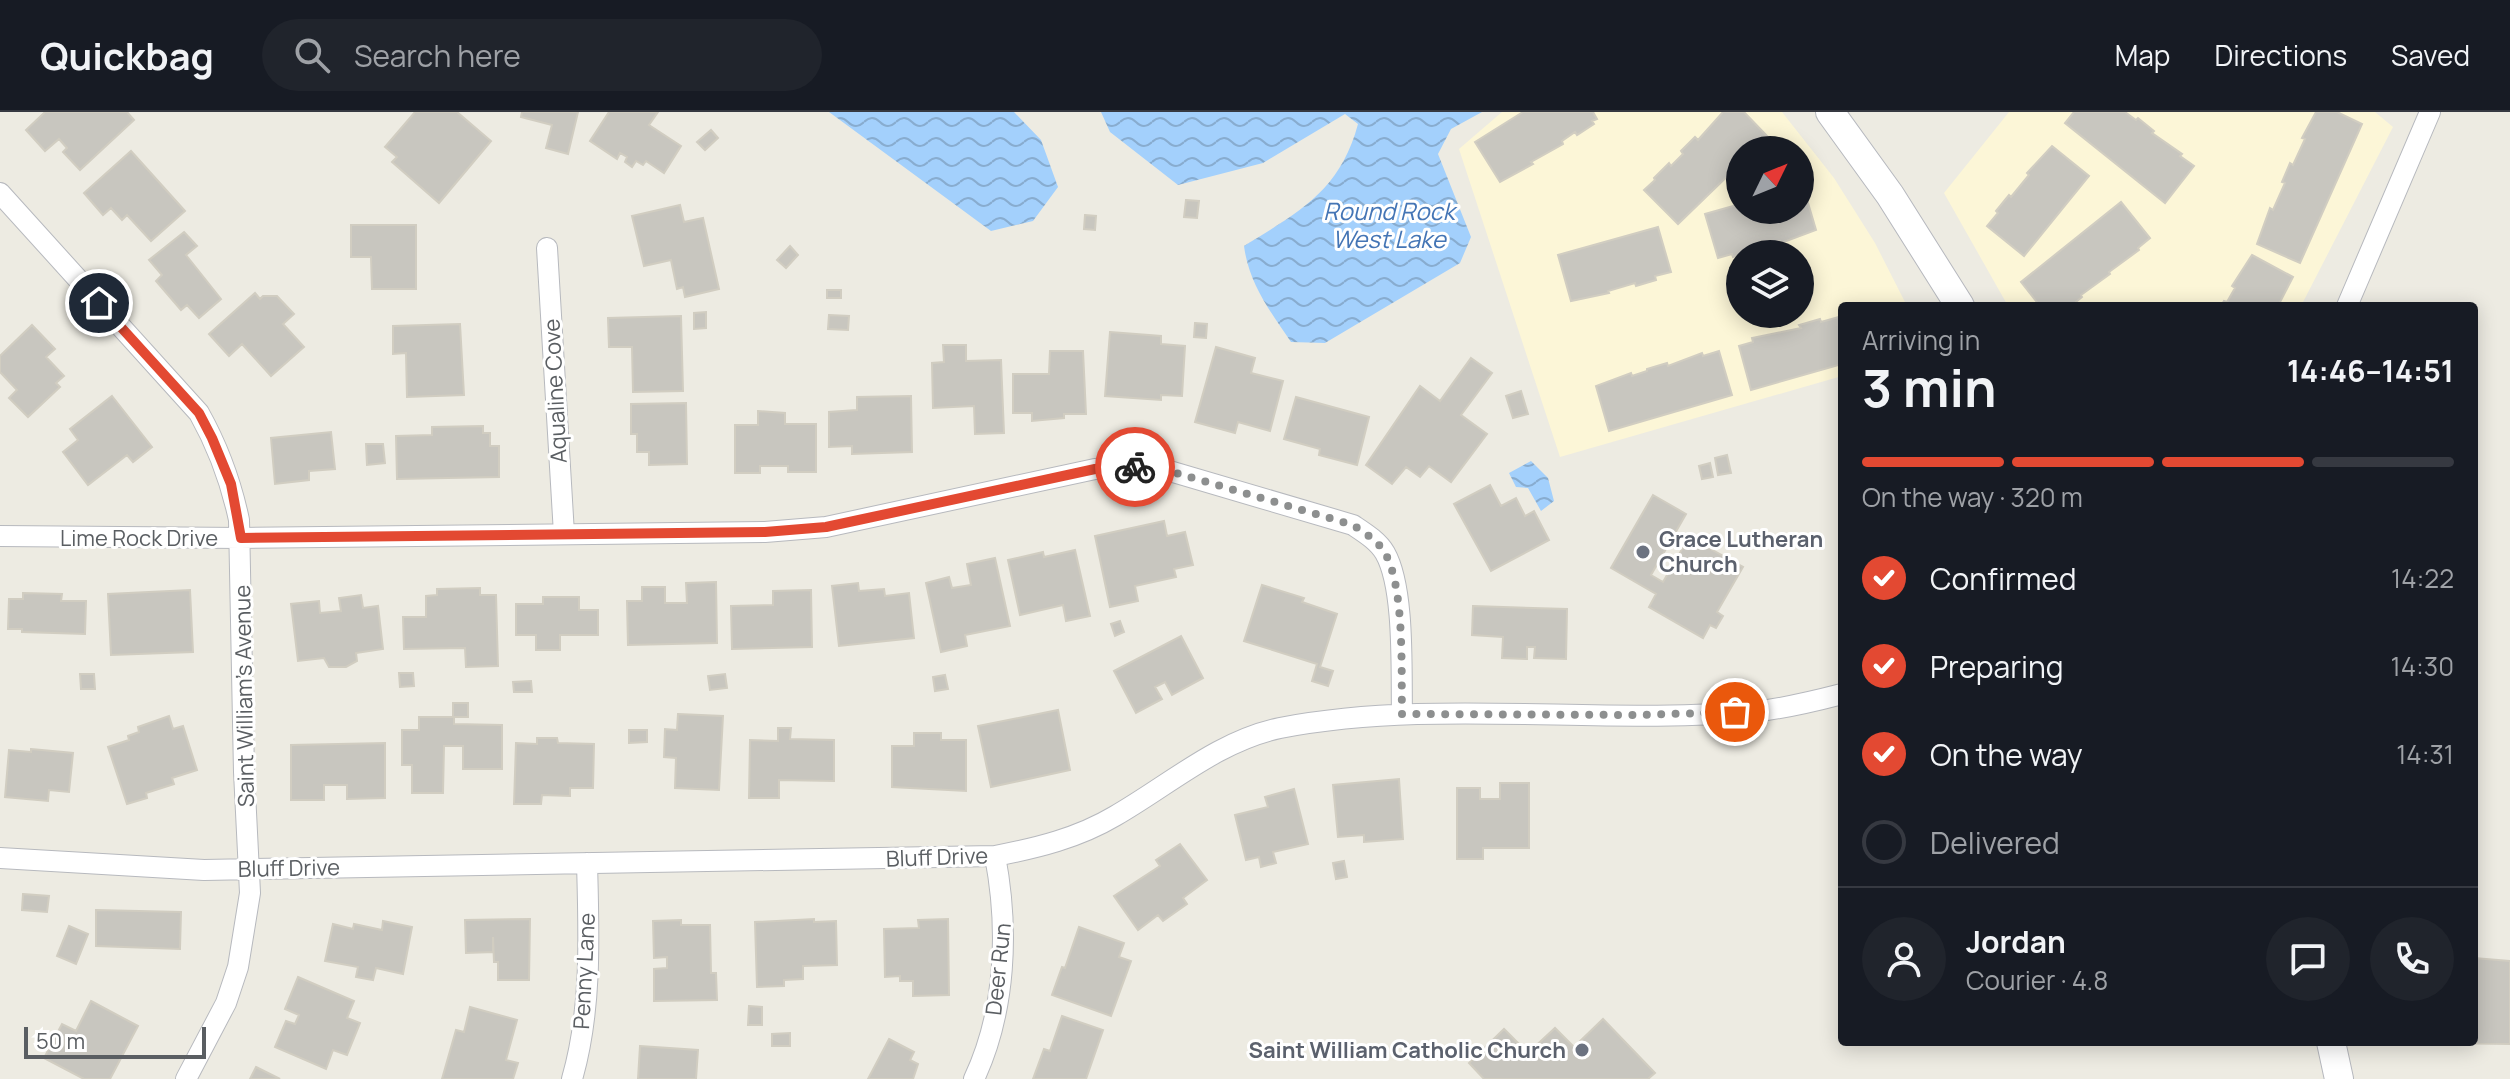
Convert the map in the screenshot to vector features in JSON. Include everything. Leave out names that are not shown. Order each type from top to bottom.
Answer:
[{"type":"street","points":[[1830,112],[1890,195],[1957,302]]},
{"type":"street","points":[[2349,302],[2430,112]]},
{"type":"street","name":"Saint William's Avenue","points":[[0,193],[199,413],[231,484],[241,538],[250,893],[238,967],[226,1003],[186,1079]]},
{"type":"street","name":"Aqualine Cove","points":[[547,248],[564,534]]},
{"type":"street","name":"Lime Rock Drive","points":[[0,536],[241,538],[765,532],[826,527],[1095,469],[1135,467],[1173,472],[1353,525],[1377,543],[1384,551],[1397,585],[1402,714]]},
{"type":"street","name":"Bluff Drive","points":[[0,858],[204,870],[995,856],[1037,848],[1076,835],[1114,817],[1208,757],[1242,740],[1278,729],[1402,714],[1639,715],[1759,711],[1838,695]]},
{"type":"street","name":"Deer Run","points":[[974,1079],[991,1030],[1000,975],[1004,914],[995,856]]},
{"type":"street","name":"Penny Lane","points":[[572,1079],[584,1026],[589,928],[587,863]]},
{"type":"street","points":[[2332,1046],[2339,1079]]},
{"type":"shaded area","points":[[1502,112],[1782,112],[1801,136],[1726,136],[1726,224],[1814,224],[1814,153],[1875,243],[1905,302],[1838,302],[1838,377],[1560,457],[1459,149]]},
{"type":"shaded area","points":[[2009,112],[2375,112],[2393,127],[2303,302],[2006,302],[1944,193]]},
{"type":"water","points":[[829,112],[1014,112],[1041,140],[1058,187],[1033,221],[991,231]]},
{"type":"water","name":"Round Rock West Lake","points":[[1101,112],[1482,112],[1451,129],[1438,154],[1471,237],[1460,263],[1325,343],[1291,342],[1268,308],[1250,273],[1244,246],[1299,210],[1329,183],[1350,147],[1358,124],[1345,114],[1263,163],[1178,185],[1110,132]]},
{"type":"water","points":[[1531,461],[1548,478],[1554,501],[1541,511],[1528,488],[1516,487],[1509,473]]},
{"type":"building","points":[[45,112],[127,112],[134,120],[80,170],[63,152],[67,148],[59,139],[45,151],[26,130]]},
{"type":"building","points":[[415,112],[457,112],[491,141],[439,203],[392,162],[397,157],[385,147]]},
{"type":"building","points":[[522,112],[578,112],[568,154],[546,148],[552,125],[521,117]]},
{"type":"building","points":[[609,112],[658,112],[649,125],[681,146],[664,173],[646,161],[643,165],[636,161],[632,167],[625,162],[627,157],[620,153],[617,159],[590,141]]},
{"type":"building","points":[[1523,112],[1593,112],[1597,119],[1592,121],[1594,124],[1577,135],[1575,132],[1562,141],[1563,144],[1531,162],[1533,164],[1500,182],[1475,142]]},
{"type":"building","points":[[1723,112],[1744,112],[1767,136],[1726,136],[1726,178],[1678,224],[1644,190],[1669,163],[1671,166],[1683,154],[1681,151],[1695,137],[1698,140]]},
{"type":"building","points":[[2074,112],[2125,112],[2136,120],[2138,118],[2194,166],[2165,203],[2065,123]]},
{"type":"building","points":[[2316,112],[2337,112],[2362,124],[2300,263],[2257,244],[2270,208],[2273,210],[2285,183],[2282,182],[2290,163],[2293,165],[2305,139],[2302,138]]},
{"type":"building","points":[[711,130],[718,138],[705,150],[697,142]]},
{"type":"building","points":[[2052,146],[2089,176],[2024,256],[1987,226],[2009,195],[2011,197],[2029,175],[2027,173]]},
{"type":"building","points":[[131,151],[185,211],[151,241],[127,215],[122,220],[111,208],[103,215],[84,193]]},
{"type":"building","points":[[1186,200],[1199,201],[1197,218],[1184,217]]},
{"type":"building","points":[[2121,202],[2150,238],[2076,302],[2037,302],[2021,282]]},
{"type":"building","points":[[680,205],[684,222],[703,218],[719,289],[685,297],[683,287],[677,289],[671,260],[644,266],[632,216]]},
{"type":"building","points":[[1726,208],[1726,224],[1814,223],[1816,230],[1789,240],[1726,240],[1726,256],[1718,258],[1705,214]]},
{"type":"building","points":[[1085,215],[1096,216],[1095,230],[1084,229]]},
{"type":"building","points":[[351,225],[416,225],[416,289],[372,289],[371,257],[351,257]]},
{"type":"building","points":[[1658,227],[1671,272],[1636,286],[1635,283],[1609,293],[1571,301],[1558,255]]},
{"type":"building","points":[[184,232],[197,246],[186,255],[221,299],[199,318],[187,305],[181,310],[156,281],[162,275],[149,260]]},
{"type":"building","points":[[790,246],[798,255],[786,268],[777,260]]},
{"type":"building","points":[[2252,255],[2293,277],[2280,302],[2227,302],[2235,288],[2232,286]]},
{"type":"building","points":[[827,290],[841,290],[841,298],[827,298]]},
{"type":"building","points":[[255,293],[260,299],[263,296],[277,296],[294,314],[283,324],[304,347],[271,376],[242,344],[229,356],[209,334]]},
{"type":"building","points":[[706,312],[706,328],[694,329],[694,313]]},
{"type":"building","points":[[829,315],[849,316],[848,330],[828,329]]},
{"type":"building","points":[[681,316],[683,391],[633,392],[632,347],[609,347],[608,318]]},
{"type":"building","points":[[1838,317],[1838,365],[1751,390],[1739,346],[1753,342],[1752,338],[1814,328],[1814,321],[1820,319],[1821,322]]},
{"type":"building","points":[[1195,323],[1207,324],[1206,338],[1194,337]]},
{"type":"building","points":[[460,324],[464,395],[407,397],[406,353],[393,354],[393,326]]},
{"type":"building","points":[[32,325],[55,349],[46,357],[64,376],[56,383],[60,387],[28,417],[9,398],[17,390],[0,372],[0,356]]},
{"type":"building","points":[[1110,332],[1161,336],[1161,344],[1185,346],[1182,396],[1161,395],[1161,400],[1105,396]]},
{"type":"building","points":[[943,345],[966,345],[966,361],[1001,360],[1004,433],[975,434],[974,406],[933,408],[932,363],[944,362]]},
{"type":"building","points":[[1216,347],[1255,358],[1251,373],[1283,381],[1270,431],[1238,422],[1235,433],[1195,422]]},
{"type":"building","points":[[1050,351],[1083,351],[1086,414],[1064,414],[1064,418],[1032,421],[1032,413],[1013,413],[1013,374],[1049,374]]},
{"type":"building","points":[[1719,351],[1732,395],[1609,431],[1596,386],[1631,373],[1632,376],[1667,363],[1668,366],[1702,353],[1703,356]]},
{"type":"building","points":[[1471,358],[1492,373],[1461,415],[1487,434],[1451,482],[1429,466],[1420,477],[1406,467],[1392,484],[1366,465],[1420,386],[1440,401]]},
{"type":"building","points":[[1521,391],[1528,414],[1513,418],[1506,396]]},
{"type":"building","points":[[112,396],[152,447],[133,462],[127,455],[88,485],[63,452],[78,440],[70,429]]},
{"type":"building","points":[[911,396],[912,452],[852,454],[852,446],[829,447],[829,412],[857,410],[857,397]]},
{"type":"building","points":[[1296,397],[1369,417],[1357,465],[1319,455],[1320,449],[1284,439]]},
{"type":"building","points":[[686,403],[687,464],[649,465],[649,452],[637,452],[637,434],[631,434],[631,404]]},
{"type":"building","points":[[758,411],[785,413],[785,424],[816,424],[816,472],[788,472],[788,466],[760,466],[760,473],[735,473],[735,425],[758,425]]},
{"type":"building","points":[[483,426],[483,433],[490,433],[490,446],[499,446],[499,477],[397,479],[396,436],[432,435],[432,427]]},
{"type":"building","points":[[331,432],[335,469],[309,471],[309,480],[275,484],[271,438]]},
{"type":"building","points":[[366,444],[383,444],[385,463],[367,465]]},
{"type":"building","points":[[1727,455],[1731,473],[1718,475],[1715,458]]},
{"type":"building","points":[[1710,463],[1713,477],[1702,479],[1699,466]]},
{"type":"building","points":[[1490,485],[1501,506],[1516,498],[1525,516],[1534,511],[1549,540],[1491,571],[1454,504]]},
{"type":"building","name":"Grace Lutheran Church","points":[[1653,495],[1686,514],[1651,575],[1663,582],[1689,537],[1743,567],[1717,612],[1723,616],[1716,628],[1710,625],[1703,638],[1649,607],[1656,594],[1611,568]]},
{"type":"building","points":[[1164,521],[1167,536],[1185,532],[1193,565],[1174,569],[1176,577],[1135,586],[1138,601],[1110,607],[1095,536]]},
{"type":"building","points":[[1075,550],[1090,616],[1066,621],[1063,605],[1020,615],[1008,560],[1043,552],[1044,557]]},
{"type":"building","points":[[995,558],[1010,626],[965,635],[967,646],[941,652],[926,583],[949,577],[952,588],[971,585],[967,564]]},
{"type":"building","points":[[716,582],[717,643],[628,645],[627,601],[642,601],[642,587],[665,587],[665,603],[687,603],[686,583]]},
{"type":"building","points":[[858,583],[859,591],[884,589],[885,596],[909,593],[914,638],[839,646],[832,586]]},
{"type":"building","points":[[1262,585],[1304,598],[1302,602],[1337,614],[1320,667],[1333,671],[1328,686],[1312,681],[1317,664],[1244,641]]},
{"type":"building","points":[[480,588],[480,595],[496,595],[498,666],[466,667],[465,648],[404,649],[403,617],[426,617],[426,596],[437,595],[437,589]]},
{"type":"building","points":[[190,590],[193,652],[111,655],[108,594]]},
{"type":"building","points":[[811,590],[812,647],[732,649],[731,606],[773,605],[773,591]]},
{"type":"building","points":[[23,593],[62,594],[61,601],[86,601],[85,634],[8,629],[9,599],[23,599]]},
{"type":"building","points":[[361,595],[363,608],[378,606],[383,649],[356,653],[357,661],[346,667],[329,667],[324,658],[298,661],[291,604],[319,601],[320,613],[341,611],[339,598]]},
{"type":"building","points":[[543,597],[579,597],[579,610],[598,610],[598,635],[560,635],[560,650],[536,650],[536,635],[516,635],[516,604],[543,604]]},
{"type":"building","points":[[1473,606],[1567,609],[1566,659],[1534,658],[1535,647],[1527,647],[1527,659],[1502,658],[1503,637],[1472,635]]},
{"type":"building","points":[[1120,621],[1124,632],[1115,636],[1111,624]]},
{"type":"building","points":[[1181,636],[1203,678],[1172,695],[1165,682],[1155,687],[1162,699],[1136,713],[1114,671]]},
{"type":"building","points":[[399,673],[413,673],[414,686],[400,687]]},
{"type":"building","points":[[80,674],[94,674],[95,689],[81,689]]},
{"type":"building","points":[[725,674],[727,688],[710,690],[708,676]]},
{"type":"building","points":[[945,675],[948,689],[935,691],[933,677]]},
{"type":"building","points":[[531,681],[532,692],[514,692],[513,682]]},
{"type":"building","points":[[453,703],[468,703],[468,717],[454,717],[454,724],[502,725],[502,769],[463,769],[463,746],[444,746],[443,793],[412,793],[412,765],[402,765],[402,730],[419,730],[419,717],[453,717]]},
{"type":"building","points":[[1058,710],[1070,770],[991,787],[978,726]]},
{"type":"building","points":[[678,714],[723,716],[719,790],[675,788],[676,758],[664,757],[665,729],[677,730]]},
{"type":"building","points":[[169,716],[173,729],[183,726],[197,770],[172,778],[174,784],[146,793],[147,798],[127,804],[108,747],[129,740],[128,736],[139,732],[138,727]]},
{"type":"building","points":[[778,728],[791,728],[790,739],[834,740],[834,781],[779,780],[779,798],[749,798],[750,740],[778,741]]},
{"type":"building","points":[[629,730],[647,730],[647,742],[629,743]]},
{"type":"building","points":[[914,733],[941,733],[941,740],[966,740],[966,791],[892,787],[892,746],[914,746]]},
{"type":"building","points":[[537,738],[557,738],[558,743],[594,744],[593,788],[570,788],[570,796],[542,795],[541,804],[514,804],[516,743],[537,744]]},
{"type":"building","points":[[385,743],[385,798],[347,799],[347,785],[324,785],[324,800],[291,800],[291,745]]},
{"type":"building","points":[[31,749],[73,753],[69,792],[49,790],[48,801],[5,797],[9,750],[31,752]]},
{"type":"building","points":[[1399,779],[1403,839],[1364,842],[1364,835],[1338,837],[1333,785]]},
{"type":"building","points":[[1500,783],[1529,783],[1529,848],[1483,848],[1483,859],[1457,859],[1457,788],[1480,788],[1480,799],[1500,799]]},
{"type":"building","points":[[1294,789],[1308,844],[1273,852],[1276,863],[1261,867],[1259,857],[1246,860],[1235,815],[1268,807],[1265,797]]},
{"type":"building","points":[[1180,844],[1207,880],[1183,898],[1187,904],[1163,921],[1158,915],[1138,930],[1114,896],[1160,866],[1156,860]]},
{"type":"building","points":[[1344,861],[1347,877],[1336,879],[1333,863]]},
{"type":"building","points":[[23,894],[49,896],[47,912],[22,910]]},
{"type":"building","points":[[96,910],[181,912],[180,949],[96,946]]},
{"type":"building","points":[[530,919],[529,980],[498,980],[493,937],[493,952],[466,953],[465,920]]},
{"type":"building","points":[[814,919],[814,922],[836,921],[837,965],[803,966],[803,979],[784,980],[784,986],[757,987],[755,922]]},
{"type":"building","points":[[948,919],[949,995],[913,996],[913,981],[900,981],[900,976],[885,977],[884,929],[919,928],[918,920]]},
{"type":"building","points":[[681,920],[681,925],[710,925],[711,973],[716,973],[717,1000],[654,1001],[654,969],[667,968],[667,957],[654,958],[653,921]]},
{"type":"building","points":[[383,921],[412,927],[403,974],[376,968],[373,980],[356,977],[358,967],[325,961],[333,924],[353,929],[354,924],[382,930]]},
{"type":"building","points":[[69,926],[88,934],[76,964],[57,956]]},
{"type":"building","points":[[1079,927],[1124,943],[1119,957],[1131,961],[1111,1016],[1052,995]]},
{"type":"building","points":[[2478,958],[2510,961],[2510,1044],[2478,1044]]},
{"type":"building","points":[[298,977],[354,1001],[347,1018],[360,1023],[347,1055],[333,1050],[326,1069],[275,1047],[286,1021],[295,1024],[299,1015],[285,1009]]},
{"type":"building","points":[[91,1001],[138,1026],[110,1079],[84,1079],[44,1058],[62,1024],[76,1031]]},
{"type":"building","points":[[749,1006],[762,1007],[762,1025],[748,1025]]},
{"type":"building","points":[[470,1007],[517,1020],[506,1060],[518,1063],[513,1079],[442,1079],[456,1030],[464,1032]]},
{"type":"building","points":[[1062,1016],[1103,1030],[1086,1079],[1033,1079],[1044,1049],[1050,1051]]},
{"type":"building","name":"Saint William Catholic Church","points":[[1603,1019],[1655,1073],[1648,1079],[1484,1079],[1469,1063],[1504,1029],[1528,1053],[1555,1028],[1574,1047]]},
{"type":"building","points":[[790,1033],[790,1046],[772,1046],[772,1034]]},
{"type":"building","points":[[889,1039],[914,1052],[910,1060],[918,1064],[913,1079],[868,1079]]},
{"type":"building","points":[[640,1046],[698,1050],[696,1079],[638,1079]]},
{"type":"building","points":[[256,1067],[280,1079],[250,1079]]},
{"type":"way so far","points":[[1135,467],[1173,472],[1353,525],[1370,536],[1384,551],[1397,585],[1402,714],[1639,715],[1735,712]]},
{"type":"place","name":"Grace Lutheran Church","points":[[1643,552]]},
{"type":"place","name":"Saint William Catholic Church","points":[[1582,1050]]},
{"type":"route","points":[[99,303],[199,413],[231,484],[241,538],[765,532],[826,527],[1095,469],[1135,467]]}]
